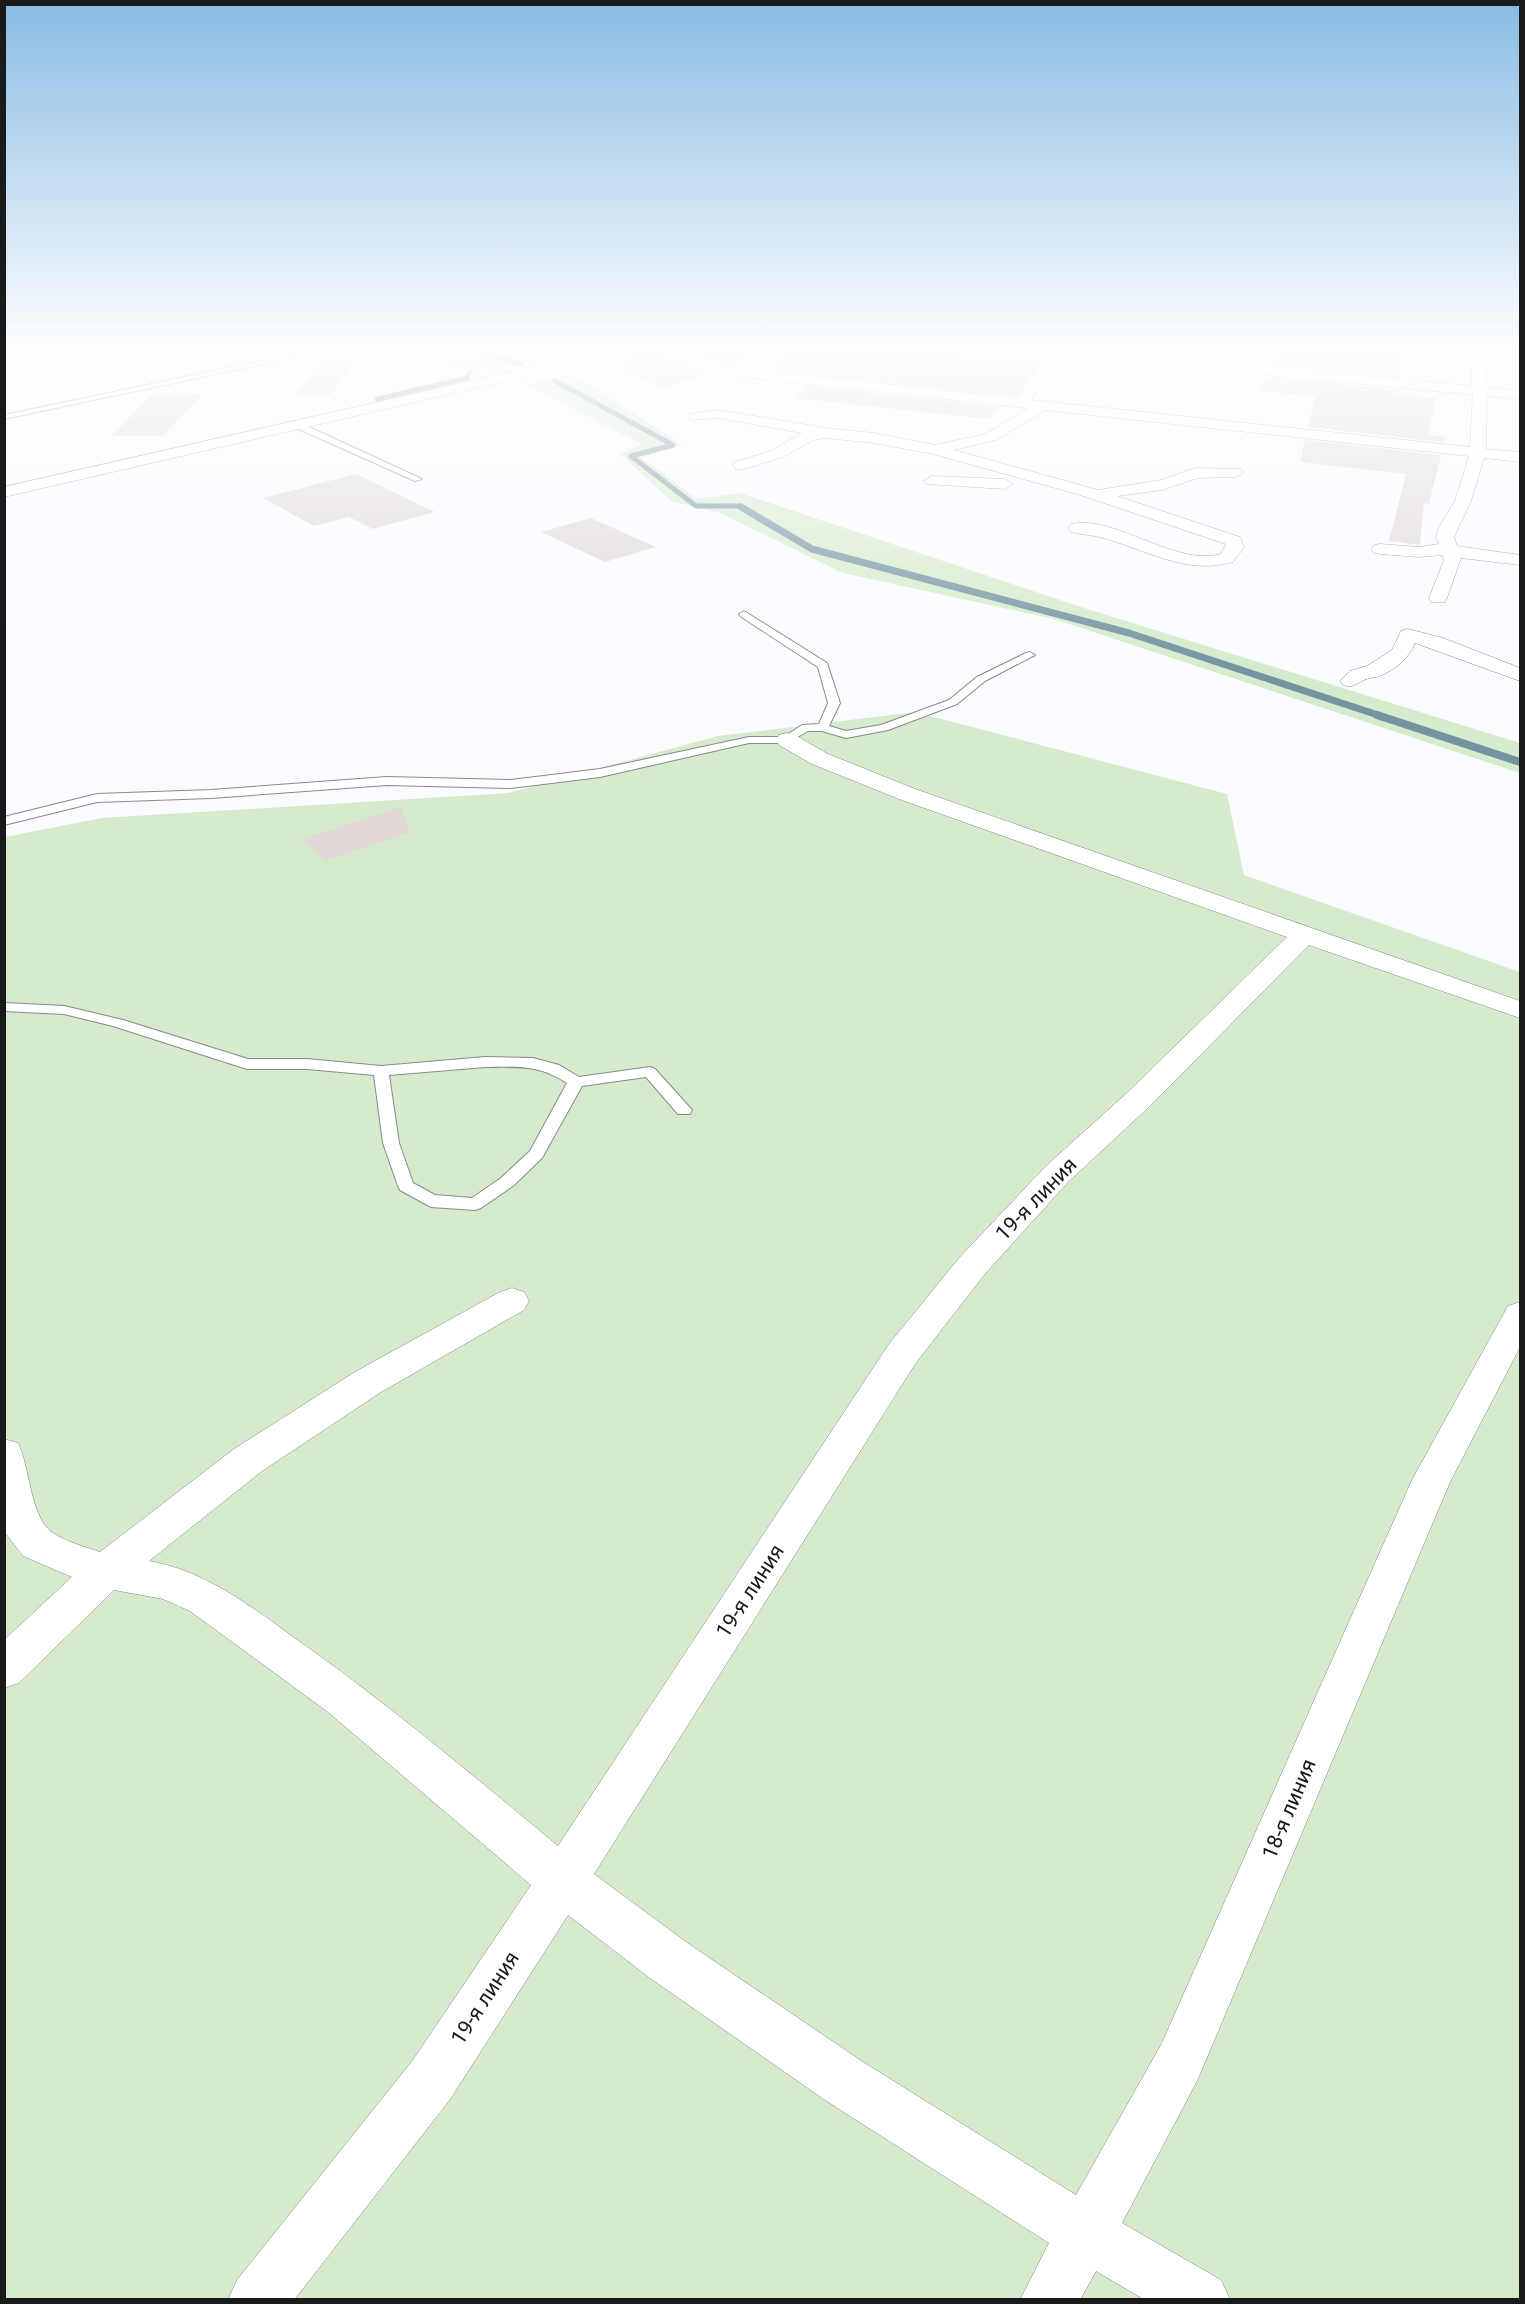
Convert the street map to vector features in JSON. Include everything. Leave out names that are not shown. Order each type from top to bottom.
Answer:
[{"type":"main road","points":[[4,492],[169,454]]},
{"type":"street","points":[[741,465],[778,454]]},
{"type":"street","points":[[947,454],[1094,494],[1234,541],[1235,547],[1227,558],[1206,563],[1174,555],[1107,532],[1077,528]]},
{"type":"street","points":[[1438,598],[1453,560],[1445,537],[1463,501],[1478,454]]},
{"type":"street","points":[[1494,454],[1521,456]]},
{"type":"street","points":[[1094,494],[1162,486],[1195,473],[1233,475]]},
{"type":"street","points":[[932,481],[1016,485],[1026,476]]},
{"type":"street","points":[[1380,549],[1419,552],[1435,549],[1449,550],[1521,560]]},
{"type":"street","points":[[1350,681],[1358,675],[1374,671],[1401,653],[1408,635],[1436,642],[1521,675]]},
{"type":"street","points":[[788,740],[820,759],[907,795],[1521,1010]]},
{"type":"street","name":"19-я линия","points":[[257,2300],[432,2079],[902,1354],[972,1266],[1057,1174],[1139,1099],[1305,934]]},
{"type":"street","points":[[4,1669],[106,1571],[248,1460],[368,1382],[512,1301]]},
{"type":"street","name":"18-я линия","points":[[1049,2300],[1179,2063],[1431,1480],[1521,1315]]},
{"type":"street","points":[[4,1454],[21,1524],[37,1544],[69,1560],[106,1571],[168,1582],[205,1598],[344,1698],[562,1880],[668,1960],[844,2081],[1085,2233],[1201,2300]]},
{"type":"lane","points":[[361,454],[418,479]]},
{"type":"lane","points":[[744,614],[823,665],[834,703],[823,728]]},
{"type":"lane","points":[[4,820],[97,798],[212,794],[387,781],[511,784],[600,773],[749,740],[788,740],[806,727],[823,728],[846,735],[884,728],[953,702],[981,679],[1030,655]]},
{"type":"lane","points":[[4,1007],[64,1010],[118,1023],[247,1064],[307,1064],[381,1071],[485,1062],[533,1063],[554,1068],[576,1082],[650,1072],[684,1110]]},
{"type":"lane","points":[[381,1071],[391,1143],[406,1186],[431,1201],[475,1204],[507,1182],[536,1154],[576,1082]]},
{"type":"green space","points":[[621,454],[656,454],[642,458],[697,499],[740,493],[1081,607],[1520,743],[1520,773],[1054,619],[843,573],[720,513],[671,501]]},
{"type":"green space","points":[[915,712],[1227,794],[1244,875],[1520,972],[1520,2299],[5,2300],[5,837],[102,818],[508,793],[718,736]]},
{"type":"building","points":[[1302,454],[1441,455],[1429,504],[1424,503],[1420,545],[1389,541],[1406,474],[1300,462]]},
{"type":"building","points":[[356,474],[435,512],[373,529],[349,517],[314,526],[263,498]]},
{"type":"building","points":[[591,518],[656,547],[605,562],[541,532]]},
{"type":"building","points":[[401,807],[410,832],[325,861],[302,839]]},
{"type":"waterway","points":[[640,454],[631,456],[696,506],[739,506],[744,509]]},
{"type":"waterway","points":[[741,507],[812,549],[1129,633],[1381,716]]},
{"type":"waterway","points":[[1377,715],[1520,762]]}]
